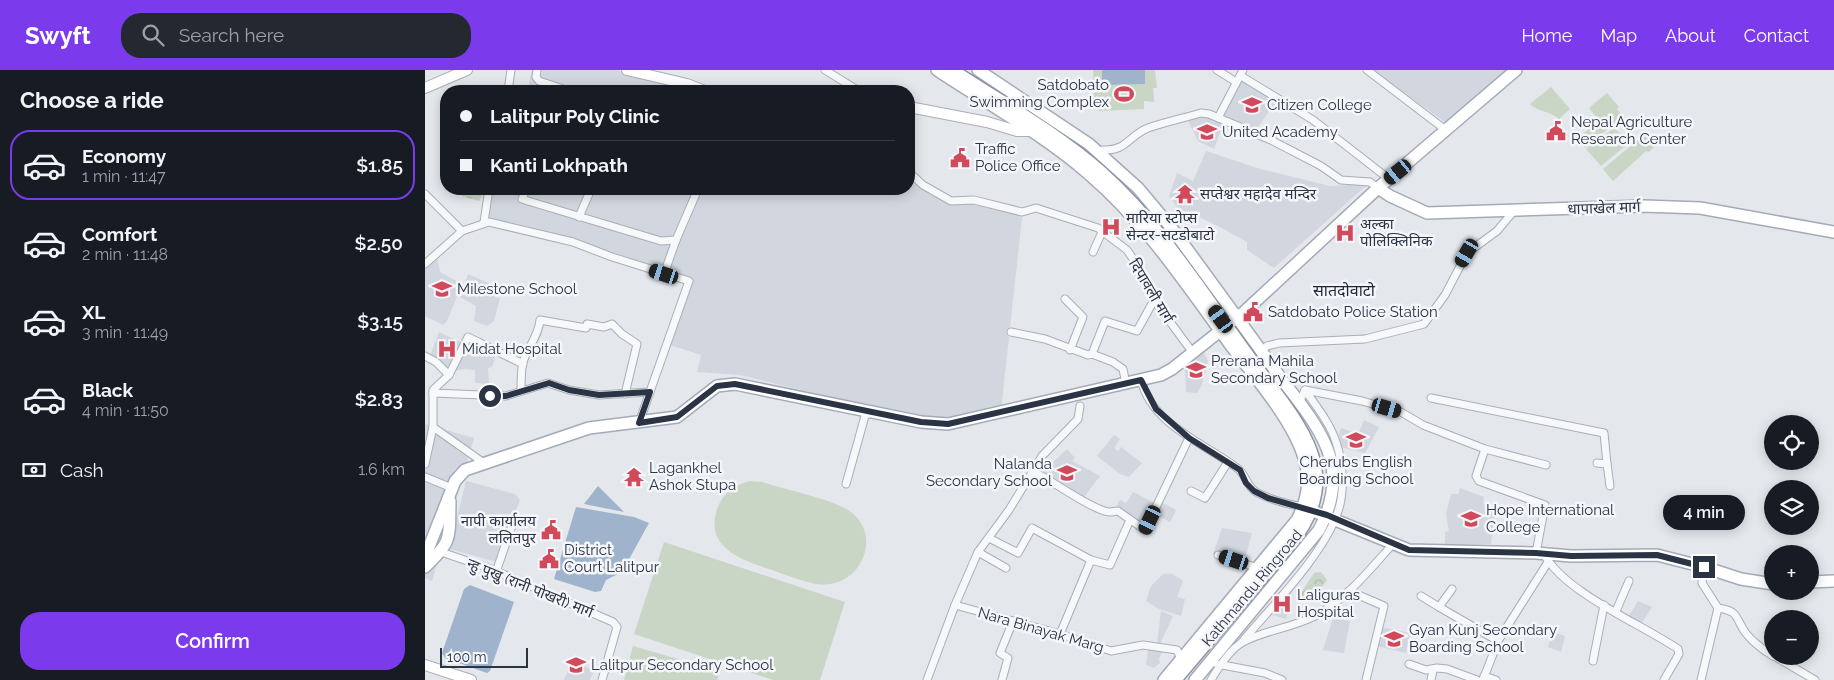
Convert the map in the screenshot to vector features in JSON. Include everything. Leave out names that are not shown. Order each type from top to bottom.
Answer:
[{"type":"highway","name":"Kathmandu Ringroad","points":[[952,70],[1069,148],[1108,180],[1157,233],[1229,325]]},
{"type":"highway","name":"Kathmandu Ringroad","points":[[965,70],[1069,139],[1123,184],[1164,231],[1308,443],[1314,460],[1319,513],[1299,545],[1185,680]]},
{"type":"highway","name":"Kathmandu Ringroad","points":[[1175,680],[1294,539],[1319,513]]},
{"type":"main road","points":[[937,70],[1072,160],[1123,205],[1229,325],[1261,351],[1322,437],[1332,463],[1332,494],[1319,513],[1305,550],[1215,663],[1195,680]]},
{"type":"main road","points":[[978,70],[1067,128],[1100,152],[1130,180],[1158,210],[1229,325]]},
{"type":"main road","points":[[426,550],[459,474],[484,462],[589,428],[677,417],[717,386],[735,384],[931,423],[956,423],[1126,384],[1172,369],[1229,325],[1389,178],[1447,131],[1516,70]]},
{"type":"main road","name":"धापाखेल मार्ग","points":[[1378,188],[1390,196],[1427,213],[1513,212],[1644,206],[1700,208],[1834,232]]},
{"type":"main road","points":[[425,567],[441,552],[449,540],[451,490]]},
{"type":"main road","points":[[1319,513],[1409,550],[1543,556],[1657,555],[1741,579],[1764,583]]},
{"type":"main road","points":[[1164,680],[1291,529],[1319,513]]},
{"type":"main road","points":[[1819,582],[1834,581]]},
{"type":"street","points":[[425,88],[467,70]]},
{"type":"street","points":[[509,85],[511,70]]},
{"type":"street","points":[[537,70],[536,77],[539,81],[551,85]]},
{"type":"street","points":[[627,70],[690,85]]},
{"type":"street","points":[[825,70],[849,85]]},
{"type":"street","points":[[1217,70],[1240,76],[1313,120],[1389,178]]},
{"type":"street","points":[[1367,70],[1447,131]]},
{"type":"street","points":[[1218,118],[1240,76]]},
{"type":"street","points":[[915,108],[987,122],[1017,131],[1031,131]]},
{"type":"street","points":[[1100,152],[1103,150],[1112,151],[1122,147],[1146,129],[1201,113],[1271,140],[1321,166],[1341,180],[1369,182],[1378,188]]},
{"type":"street","name":"दिपावली मार्ग","points":[[915,178],[923,185],[951,201],[974,200],[1022,212],[1036,208],[1084,222],[1102,232],[1127,250],[1138,266],[1154,300],[1193,353]]},
{"type":"street","points":[[425,194],[462,231]]},
{"type":"street","points":[[425,264],[462,231],[476,228],[484,222],[488,195]]},
{"type":"street","points":[[524,195],[522,199],[579,217],[661,241],[676,240]]},
{"type":"street","points":[[579,217],[588,195]]},
{"type":"street","points":[[664,274],[676,240],[696,195]]},
{"type":"street","points":[[1261,351],[1267,346],[1279,343],[1365,339],[1424,324],[1445,295],[1467,253],[1497,232],[1513,212]]},
{"type":"street","points":[[484,222],[573,242],[689,282],[639,423]]},
{"type":"street","points":[[1093,252],[1102,232]]},
{"type":"street","points":[[1065,299],[1083,316],[1070,350]]},
{"type":"street","points":[[1092,354],[1105,321],[1137,331],[1154,300]]},
{"type":"street","points":[[521,390],[523,364],[531,343],[539,330],[540,320],[586,328],[587,324],[604,326],[612,324],[622,334],[637,344],[625,394]]},
{"type":"street","points":[[1011,332],[1045,339],[1070,350],[1088,355],[1092,354],[1113,362],[1123,369],[1126,384]]},
{"type":"street","points":[[425,464],[433,427],[433,392],[449,375],[468,337],[523,364]]},
{"type":"street","points":[[425,356],[436,362],[449,375]]},
{"type":"street","points":[[1141,380],[1156,409],[1189,438],[1240,470],[1246,483],[1254,491],[1268,498],[1319,513]]},
{"type":"street","points":[[425,386],[433,392],[498,396],[549,383],[569,390],[599,395],[650,392]]},
{"type":"street","points":[[1211,680],[1215,663],[1241,643],[1311,558],[1319,513],[1341,499],[1340,457],[1329,426],[1305,390]]},
{"type":"street","points":[[1299,403],[1305,390]]},
{"type":"street","points":[[1305,390],[1362,401],[1401,412],[1423,425],[1485,449],[1546,464]]},
{"type":"street","points":[[1431,398],[1604,433],[1610,486]]},
{"type":"street","points":[[927,680],[955,605],[978,552],[1009,510],[1042,456],[1078,419],[1080,406]]},
{"type":"street","points":[[846,484],[865,416],[871,412]]},
{"type":"street","points":[[433,427],[484,462]]},
{"type":"street","points":[[1032,471],[1056,483],[1080,499],[1110,512],[1118,511],[1145,530],[1189,438]]},
{"type":"street","points":[[1485,449],[1476,476],[1479,481],[1545,505],[1543,556],[1497,641],[1483,678],[1496,680]]},
{"type":"street","points":[[1191,491],[1205,498],[1228,462]]},
{"type":"street","points":[[1597,463],[1607,464]]},
{"type":"street","points":[[425,476],[451,490]]},
{"type":"street","points":[[495,572],[515,517]]},
{"type":"street","points":[[989,538],[1018,553],[1032,528],[1091,560],[1110,565],[1130,520]]},
{"type":"street","points":[[1241,643],[1314,616],[1349,591],[1393,544]]},
{"type":"street","points":[[426,550],[441,552]]},
{"type":"street","name":"न्हु पुखु (रानी पोखरी) मार्ग","points":[[441,552],[495,572],[613,622],[617,627],[602,680]]},
{"type":"street","points":[[978,552],[1006,568]]},
{"type":"street","points":[[1218,555],[1258,568]]},
{"type":"street","points":[[1543,556],[1567,580],[1604,605],[1679,650],[1664,680]]},
{"type":"street","points":[[1060,634],[1091,560]]},
{"type":"street","points":[[1704,567],[1701,584],[1718,608],[1729,610],[1737,616],[1750,638],[1764,649]]},
{"type":"street","points":[[1616,611],[1629,581]]},
{"type":"street","points":[[1439,607],[1452,588]]},
{"type":"street","points":[[1349,591],[1384,606],[1366,680]]},
{"type":"street","points":[[1421,596],[1497,641]]},
{"type":"street","name":"Nara Binayak Marg","points":[[955,605],[1060,634],[1111,651],[1143,645],[1170,648],[1177,650],[1181,659]]},
{"type":"street","points":[[1593,661],[1604,605]]},
{"type":"street","points":[[1701,680],[1718,608]]},
{"type":"street","points":[[1002,680],[1009,658],[1000,653],[1013,621]]},
{"type":"street","points":[[1215,663],[1265,673],[1282,680]]},
{"type":"street","points":[[1409,664],[1426,670],[1447,669],[1477,680]]},
{"type":"street","points":[[425,665],[466,678]]},
{"type":"street","points":[[1789,665],[1815,680]]},
{"type":"street","points":[[1431,680],[1433,670]]},
{"type":"shaded area","points":[[532,70],[616,70],[670,85],[528,85]]},
{"type":"shaded area","points":[[1372,70],[1506,70],[1445,122]]},
{"type":"shaded area","name":"Citizen College","points":[[1241,78],[1279,100],[1274,111],[1270,110],[1255,131],[1223,118]]},
{"type":"shaded area","name":"United Academy","points":[[1201,115],[1211,116],[1223,124],[1214,149],[1198,141],[1188,121]]},
{"type":"shaded area","points":[[1206,151],[1257,168],[1330,186],[1368,184],[1274,268],[1247,250],[1247,242],[1218,226],[1197,216],[1189,224],[1169,196],[1177,173],[1193,181]]},
{"type":"shaded area","points":[[915,179],[947,200],[970,200],[1020,214],[1022,218],[1001,410],[945,421],[887,411],[740,375],[697,372],[701,355],[667,344],[692,279],[630,260],[582,241],[483,216],[488,195],[915,195]]},
{"type":"shaded area","name":"Milestone School","points":[[437,258],[440,272],[462,284],[447,321],[443,325],[425,316],[425,266]]},
{"type":"shaded area","points":[[468,274],[499,288],[495,297],[500,298],[494,321],[487,326],[474,321],[476,306],[460,297]]},
{"type":"shaded area","name":"Midat Hospital","points":[[439,332],[464,344],[450,371],[430,356]]},
{"type":"shaded area","points":[[469,339],[497,352],[492,367],[488,368],[489,384],[475,383],[475,370],[464,369],[454,371]]},
{"type":"shaded area","name":"Prerana Mahila Secondary School","points":[[1203,351],[1208,361],[1201,387],[1197,393],[1186,392],[1185,366]]},
{"type":"shaded area","name":"Cherubs English Boarding School","points":[[1364,420],[1379,427],[1365,453],[1341,447],[1339,433],[1341,428],[1358,434]]},
{"type":"shaded area","points":[[425,424],[474,438],[432,581],[425,578]]},
{"type":"shaded area","points":[[1114,435],[1120,439],[1114,448],[1118,451],[1121,447],[1142,463],[1129,477],[1120,474],[1097,456]]},
{"type":"shaded area","name":"Nalanda Secondary School","points":[[1067,449],[1075,458],[1072,461],[1100,476],[1084,497],[1080,497],[1035,470],[1042,459],[1051,464]]},
{"type":"shaded area","points":[[466,481],[515,494],[520,500],[497,562],[449,549]]},
{"type":"shaded area","name":"Hope International College","points":[[1460,488],[1484,497],[1483,504],[1496,510],[1491,544],[1445,544],[1445,532],[1449,531],[1446,514],[1451,494],[1458,494]]},
{"type":"shaded area","points":[[1133,492],[1156,504],[1144,528],[1115,509],[1120,500],[1126,503]]},
{"type":"shaded area","points":[[1161,502],[1176,510],[1170,522],[1154,514]]},
{"type":"shaded area","points":[[1222,528],[1252,533],[1244,562],[1213,554]]},
{"type":"shaded area","points":[[1163,574],[1173,574],[1183,581],[1177,597],[1185,599],[1181,616],[1159,609],[1146,601],[1151,586]]},
{"type":"shaded area","name":"Laliguras Hospital","points":[[1293,587],[1286,619],[1270,614]]},
{"type":"shaded area","points":[[1638,601],[1652,607],[1641,624],[1628,617]]},
{"type":"shaded area","points":[[1161,611],[1173,616],[1160,644],[1157,643]]},
{"type":"shaded area","points":[[1333,618],[1350,621],[1344,653],[1323,650]]},
{"type":"shaded area","name":"Gyan Kunj Secondary Boarding School","points":[[1381,627],[1410,633],[1406,653],[1377,646]]},
{"type":"shaded area","points":[[1553,632],[1565,636],[1561,652],[1548,647]]},
{"type":"shaded area","points":[[1148,650],[1163,650],[1159,659],[1160,663],[1154,668],[1146,665]]},
{"type":"shaded area","name":"Lalitpur Secondary School","points":[[572,660],[594,671],[590,680],[564,680]]},
{"type":"green space","name":"Satdobato Swimming Complex","points":[[1093,70],[1155,70],[1157,88],[1153,88],[1154,102],[1144,101],[1144,109],[1099,111],[1099,103],[1094,103]]},
{"type":"green space","points":[[1551,87],[1570,109],[1559,119],[1530,104]]},
{"type":"green space","points":[[1607,93],[1619,107],[1617,109],[1623,116],[1585,148],[1577,139],[1599,120],[1589,108]]},
{"type":"green space","points":[[1614,128],[1630,142],[1601,166],[1586,149]]},
{"type":"green space","points":[[1646,133],[1656,145],[1649,152],[1646,151],[1613,181],[1603,169]]},
{"type":"green space","points":[[462,195],[482,195],[479,201]]},
{"type":"green space","points":[[750,481],[762,482],[819,498],[848,510],[860,521],[865,534],[866,547],[862,560],[854,572],[843,580],[828,584],[812,583],[750,562],[729,551],[721,544],[716,534],[714,523],[722,498],[730,490]]},
{"type":"green space","points":[[664,542],[845,602],[820,680],[773,680],[634,634]]},
{"type":"green space","points":[[1321,572],[1327,580],[1308,602],[1302,598],[1301,593],[1314,573]]},
{"type":"green space","points":[[633,646],[719,671],[717,680],[624,680]]},
{"type":"water","points":[[1102,70],[1145,70],[1145,84],[1102,85]]},
{"type":"water","points":[[598,486],[624,512],[584,504]]},
{"type":"water","points":[[576,507],[634,517],[649,523],[622,572],[606,580],[601,591],[595,592],[554,579]]},
{"type":"water","points":[[470,585],[514,602],[490,671],[487,673],[445,658],[442,653],[464,589]]},
{"type":"place","name":"Satdobato Swimming Complex","points":[[1124,94]]},
{"type":"place","name":"Citizen College","points":[[1252,105]]},
{"type":"place","name":"Nepal Agriculture Research Center","points":[[1556,131]]},
{"type":"place","name":"United Academy","points":[[1207,132]]},
{"type":"place","name":"Traffic Police Office","points":[[960,158]]},
{"type":"place","name":"सप्तेश्वर महादेव मन्दिर","points":[[1185,194]]},
{"type":"place","name":"मारिया स्टोप्स सेन्टर-सटडोबाटो","points":[[1111,227]]},
{"type":"place","name":"अल्का पोलिक्लिनिक","points":[[1345,233]]},
{"type":"place","name":"Milestone School","points":[[442,289]]},
{"type":"place","name":"Satdobato Police Station","points":[[1253,312]]},
{"type":"place","name":"Midat Hospital","points":[[447,349]]},
{"type":"place","name":"Prerana Mahila Secondary School","points":[[1196,370]]},
{"type":"place","name":"Cherubs English Boarding School","points":[[1356,440]]},
{"type":"place","name":"Nalanda Secondary School","points":[[1067,473]]},
{"type":"place","name":"Lagankhel Ashok Stupa","points":[[634,477]]},
{"type":"place","name":"Hope International College","points":[[1471,519]]},
{"type":"place","name":"नापी कार्यालय ललितपुर","points":[[551,530]]},
{"type":"place","name":"District Court Lalitpur","points":[[549,559]]},
{"type":"place","name":"Laliguras Hospital","points":[[1282,604]]},
{"type":"place","name":"Gyan Kunj Secondary Boarding School","points":[[1394,639]]},
{"type":"place","name":"Lalitpur Secondary School","points":[[576,665]]},
{"type":"district","name":"सातदोवाटो","points":[[1344,290]]},
{"type":"route","points":[[490,396],[506,396],[530,387],[549,383],[569,390],[599,395],[650,392],[639,423],[677,417],[707,396],[717,386],[735,384],[921,422],[948,424],[1141,380],[1156,409],[1189,438],[1240,470],[1246,483],[1254,491],[1268,498],[1327,515],[1409,550],[1536,553],[1571,556],[1657,555],[1704,567]]}]
